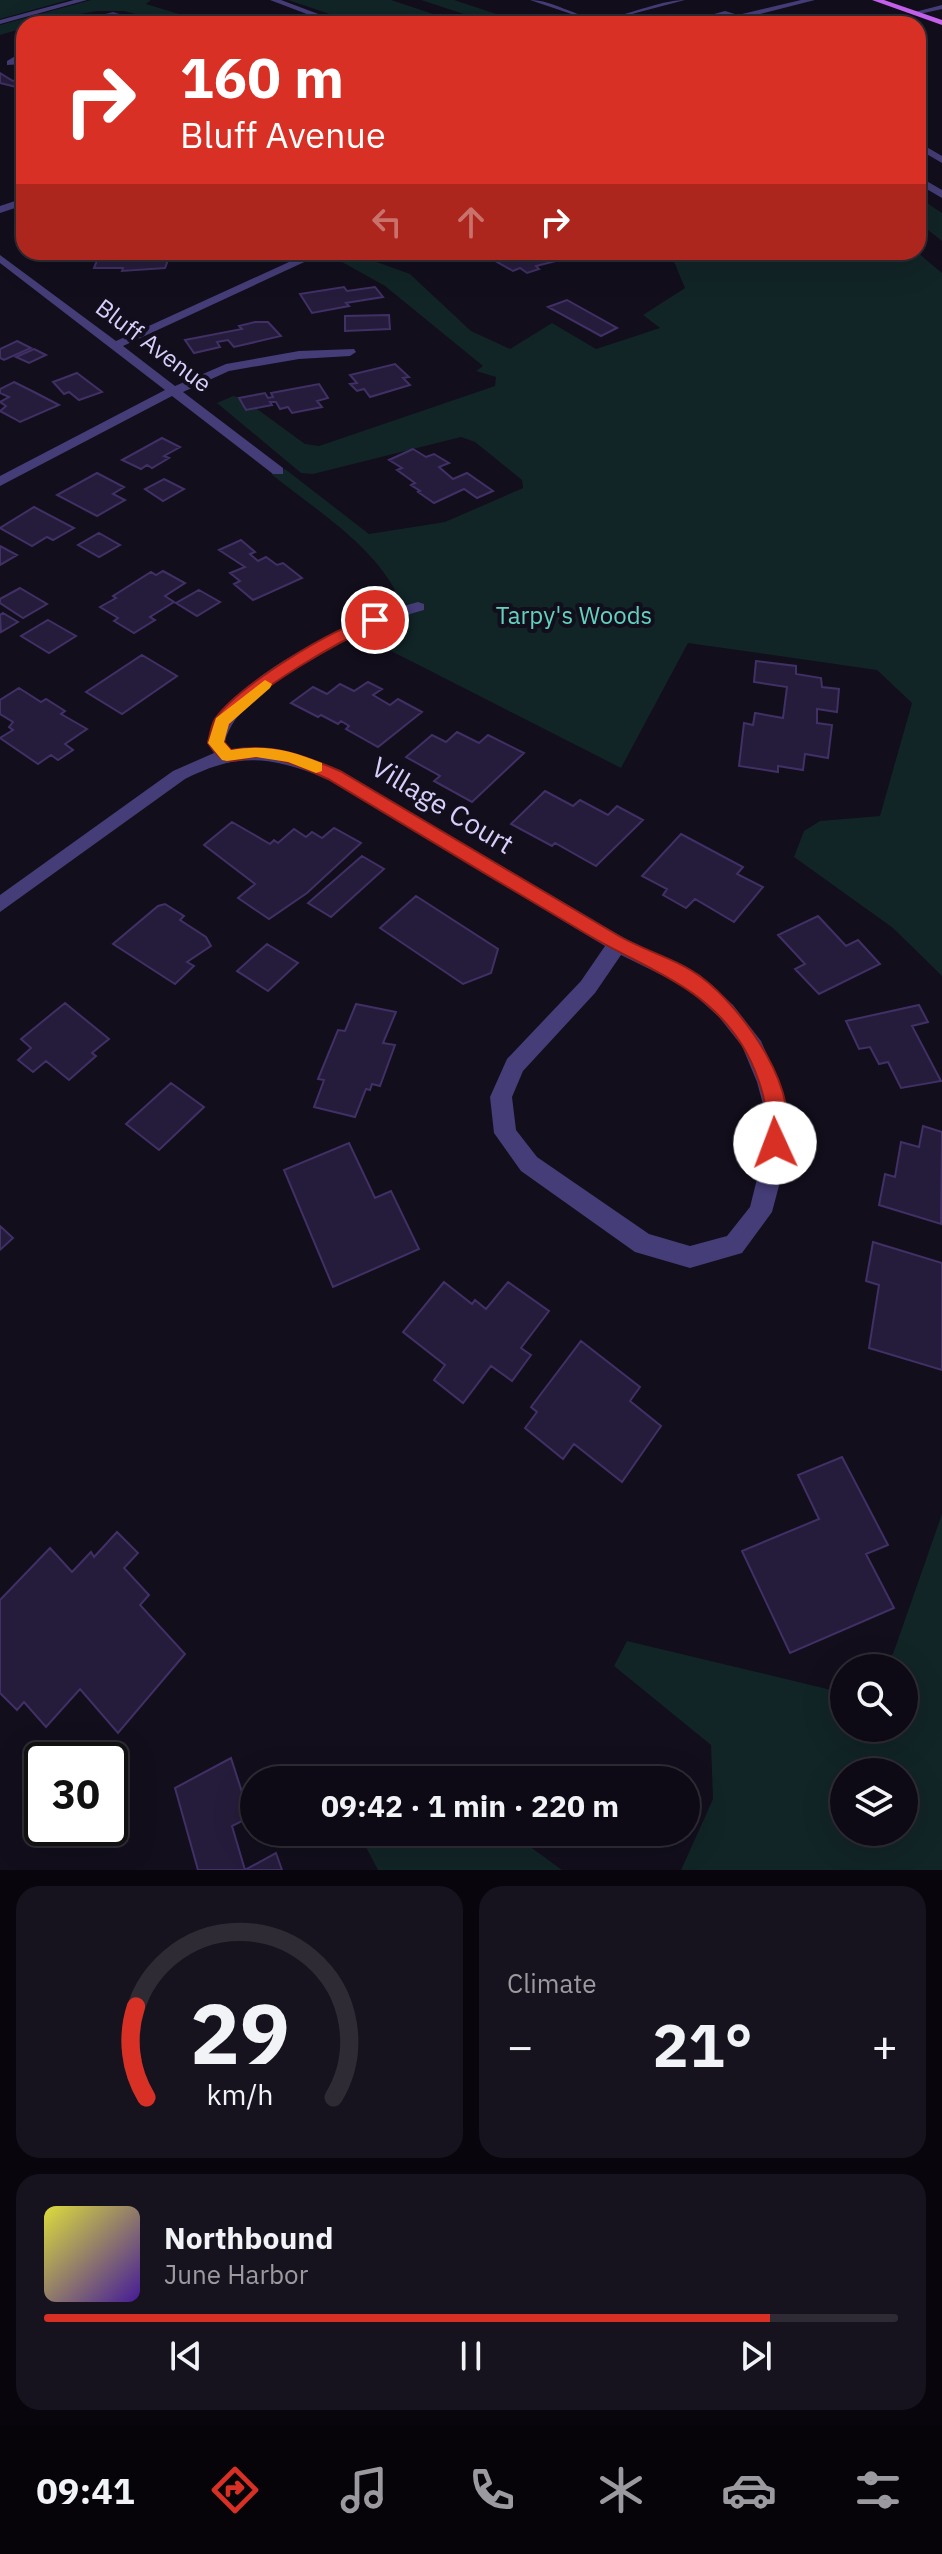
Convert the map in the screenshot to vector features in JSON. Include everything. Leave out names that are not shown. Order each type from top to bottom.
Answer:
[{"type":"main road","points":[[876,0],[923,16]]},
{"type":"street","points":[[23,16],[83,0]]},
{"type":"street","points":[[274,0],[319,16]]},
{"type":"street","points":[[534,0],[583,16]]},
{"type":"street","points":[[618,16],[681,0]]},
{"type":"street","points":[[754,16],[811,0]]},
{"type":"street","points":[[739,5],[773,9]]},
{"type":"street","points":[[915,13],[942,7]]},
{"type":"street","points":[[114,346],[302,260]]},
{"type":"street","name":"Bluff Avenue","points":[[2,263],[278,471]]},
{"type":"street","points":[[0,482],[173,391],[226,368],[299,355],[350,352]]},
{"type":"street","points":[[227,756],[216,743],[221,722],[253,692],[332,639],[396,611],[418,607]]},
{"type":"street","name":"Village Court","points":[[0,905],[200,762],[256,751],[291,757],[334,775],[617,944],[693,981],[726,1011],[750,1041],[768,1082],[778,1119],[772,1167],[760,1212],[734,1245],[690,1257],[643,1244],[529,1164],[505,1133],[501,1097],[515,1065],[588,987],[617,944]]},
{"type":"green space","points":[[0,0],[68,0],[0,19]]},
{"type":"green space","points":[[91,0],[151,0],[146,4],[186,16],[143,16],[124,11],[97,11],[69,16],[33,16]]},
{"type":"green space","points":[[288,0],[391,0],[439,16],[335,16]]},
{"type":"green space","points":[[421,0],[454,0],[503,16],[470,16]]},
{"type":"green space","points":[[16,21],[16,30],[0,35],[0,25]]},
{"type":"green space","points":[[926,202],[942,213],[942,241],[926,228]]},
{"type":"green space","name":"Tarpy's Woods","points":[[346,260],[371,260],[410,274],[471,331],[510,349],[552,323],[596,349],[660,328],[643,315],[685,288],[673,260],[926,260],[942,273],[942,976],[893,928],[794,857],[804,831],[820,821],[880,816],[912,703],[877,670],[688,643],[621,768],[344,627],[385,605],[395,590],[371,556],[355,541],[271,474],[285,469],[369,534],[445,522],[523,488],[522,480],[475,442],[461,437],[313,474],[301,473],[217,403],[233,396],[242,398],[305,444],[319,446],[495,386],[496,377],[476,371],[483,366],[385,286],[342,262]]},
{"type":"green space","points":[[942,1514],[942,1870],[681,1870],[692,1846],[700,1846],[700,1828],[713,1799],[711,1745],[614,1666],[627,1641],[830,1690],[830,1742],[918,1742],[918,1654],[893,1654]]},
{"type":"green space","points":[[365,1846],[529,1846],[562,1870],[378,1870]]},
{"type":"building","points":[[0,73],[16,80],[16,87],[0,83]]},
{"type":"building","points":[[97,260],[168,260],[165,268],[122,271],[123,268],[94,268]]},
{"type":"building","points":[[494,260],[560,260],[536,266],[539,269],[527,273],[520,268],[513,271]]},
{"type":"building","points":[[344,287],[347,291],[375,287],[383,297],[312,313],[300,294]]},
{"type":"building","points":[[567,300],[617,328],[601,336],[548,307]]},
{"type":"building","points":[[389,315],[390,329],[345,331],[345,316]]},
{"type":"building","points":[[268,322],[281,336],[234,347],[228,340],[217,342],[220,347],[194,353],[185,340],[242,329],[239,326]]},
{"type":"building","points":[[17,341],[31,348],[4,360],[0,358],[0,349]]},
{"type":"building","points":[[34,349],[46,355],[29,363],[16,357]]},
{"type":"building","points":[[395,364],[409,377],[403,378],[410,385],[370,397],[364,389],[357,391],[350,384],[357,383],[350,375]]},
{"type":"building","points":[[77,373],[102,392],[79,400],[69,392],[64,394],[53,382]]},
{"type":"building","points":[[14,382],[59,405],[20,422],[0,411],[6,406],[0,402],[9,397],[0,393],[0,389]]},
{"type":"building","points":[[319,384],[328,398],[317,401],[322,407],[292,413],[288,407],[280,409],[276,402],[246,410],[239,398],[265,393],[268,398],[273,397],[271,393]]},
{"type":"building","points":[[162,438],[180,447],[152,468],[147,465],[141,469],[122,460]]},
{"type":"building","points":[[413,449],[426,457],[434,454],[449,463],[439,467],[453,479],[467,473],[493,491],[477,498],[464,489],[434,503],[418,492],[411,485],[415,483],[397,470],[402,468],[389,460]]},
{"type":"building","points":[[97,473],[124,487],[113,494],[125,500],[97,516],[57,495]]},
{"type":"building","points":[[164,479],[184,489],[163,501],[145,489]]},
{"type":"building","points":[[34,507],[74,528],[53,540],[47,537],[32,546],[0,528]]},
{"type":"building","points":[[99,533],[120,545],[99,557],[78,545]]},
{"type":"building","points":[[241,540],[255,552],[250,554],[258,561],[266,557],[277,565],[283,563],[302,578],[253,600],[234,584],[240,581],[230,573],[245,567],[219,550]]},
{"type":"building","points":[[0,546],[17,555],[0,565]]},
{"type":"building","points":[[163,571],[185,583],[165,596],[174,602],[150,617],[155,620],[134,633],[114,621],[118,618],[100,607],[151,572],[156,575]]},
{"type":"building","points":[[20,588],[47,604],[23,618],[0,603],[0,599]]},
{"type":"building","points":[[199,590],[220,602],[197,616],[176,603]]},
{"type":"building","points":[[3,613],[18,622],[1,632],[0,615]]},
{"type":"building","points":[[48,620],[76,636],[49,653],[21,636]]},
{"type":"building","points":[[142,655],[177,676],[122,714],[86,692]]},
{"type":"building","points":[[756,661],[796,666],[796,674],[821,678],[822,687],[839,689],[837,712],[817,709],[817,723],[832,725],[828,758],[805,754],[803,770],[778,766],[778,772],[739,766],[744,723],[753,725],[755,713],[783,718],[787,687],[754,682]]},
{"type":"building","points":[[368,682],[382,689],[373,695],[390,705],[398,699],[422,712],[378,747],[346,729],[349,726],[341,721],[338,724],[321,715],[318,717],[291,703],[313,687],[327,694],[340,684],[354,691]]},
{"type":"building","points":[[19,688],[41,702],[46,699],[65,711],[61,714],[87,729],[65,744],[73,750],[58,760],[51,755],[38,764],[0,738],[13,730],[9,727],[13,722],[0,714],[0,700]]},
{"type":"building","points":[[457,732],[479,743],[488,735],[524,753],[472,802],[434,781],[440,776],[406,757],[432,735],[446,742]]},
{"type":"building","points":[[545,791],[573,806],[580,800],[608,815],[617,806],[643,820],[596,866],[555,843],[552,846],[511,824]]},
{"type":"building","points":[[232,822],[270,844],[274,840],[278,843],[294,829],[306,837],[312,832],[322,838],[334,828],[361,843],[307,893],[269,919],[238,898],[255,884],[204,845]]},
{"type":"building","points":[[681,834],[743,867],[737,874],[763,887],[734,922],[695,899],[686,908],[663,895],[667,889],[642,876]]},
{"type":"building","points":[[362,856],[384,869],[331,917],[308,903]]},
{"type":"building","points":[[416,896],[498,949],[491,973],[463,984],[380,928]]},
{"type":"building","points":[[165,904],[184,916],[180,920],[206,937],[211,946],[187,962],[194,966],[175,984],[113,944],[158,906]]},
{"type":"building","points":[[818,916],[846,946],[858,940],[880,964],[819,994],[795,969],[805,964],[778,935]]},
{"type":"building","points":[[267,944],[298,963],[268,991],[237,971]]},
{"type":"building","points":[[65,1003],[109,1039],[92,1053],[96,1056],[69,1080],[46,1061],[33,1072],[18,1060],[31,1048],[21,1039]]},
{"type":"building","points":[[356,1004],[396,1012],[383,1043],[395,1045],[380,1086],[372,1084],[370,1090],[366,1089],[355,1117],[314,1107],[324,1080],[318,1079],[338,1030],[345,1031]]},
{"type":"building","points":[[919,1005],[928,1022],[912,1026],[941,1081],[901,1088],[888,1062],[879,1064],[870,1047],[859,1049],[846,1021]]},
{"type":"building","points":[[171,1083],[204,1107],[159,1150],[126,1124]]},
{"type":"building","points":[[923,1126],[942,1132],[941,1224],[879,1205],[885,1174],[895,1177],[901,1142],[919,1147]]},
{"type":"building","points":[[349,1143],[375,1198],[391,1191],[419,1249],[333,1287],[284,1170]]},
{"type":"building","points":[[0,1226],[13,1238],[0,1250]]},
{"type":"building","points":[[873,1242],[942,1263],[942,1370],[869,1348],[879,1285],[866,1281]]},
{"type":"building","points":[[444,1282],[472,1304],[475,1300],[486,1309],[508,1282],[549,1311],[521,1348],[531,1355],[512,1381],[491,1366],[463,1403],[434,1380],[445,1365],[403,1332]]},
{"type":"building","points":[[581,1341],[640,1387],[630,1401],[661,1426],[622,1482],[574,1444],[563,1459],[525,1428],[537,1412],[531,1407]]},
{"type":"building","points":[[842,1457],[888,1545],[866,1554],[894,1608],[790,1653],[742,1551],[819,1519],[798,1475]]},
{"type":"building","points":[[117,1532],[138,1553],[124,1568],[149,1595],[140,1605],[185,1654],[118,1733],[80,1689],[46,1727],[24,1702],[17,1710],[0,1693],[0,1600],[50,1548],[72,1572],[91,1552],[94,1557]]},
{"type":"building","points":[[231,1758],[240,1786],[240,1822],[232,1826],[245,1870],[198,1870],[175,1788]]},
{"type":"building","points":[[276,1853],[282,1870],[245,1870]]},
{"type":"slow traffic","points":[[265,684],[221,722],[216,743],[227,756],[256,751],[291,757],[316,767]]},
{"type":"route","points":[[375,620],[332,639],[253,692],[221,722],[216,743],[227,756],[256,751],[291,757],[334,775],[617,944],[693,981],[726,1011],[750,1041],[768,1082],[778,1119],[775,1143]]}]
